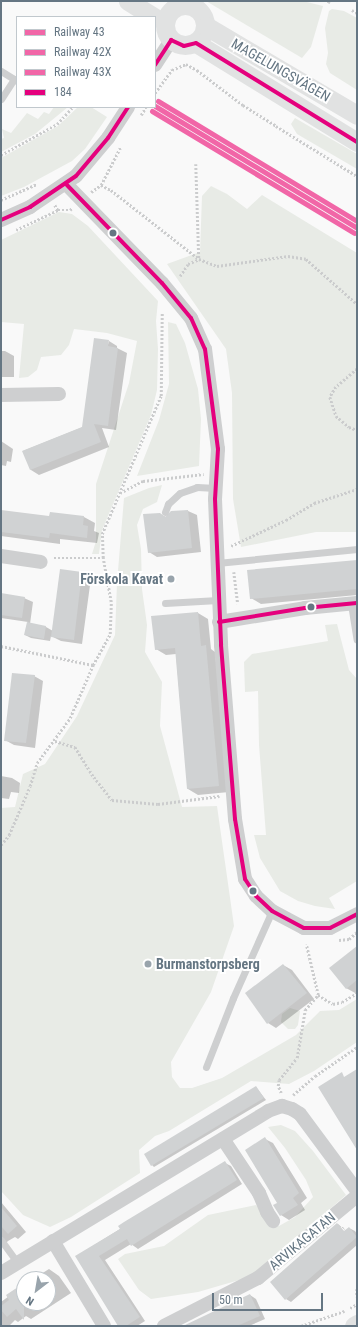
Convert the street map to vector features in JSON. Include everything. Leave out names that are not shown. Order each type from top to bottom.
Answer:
[{"type":"main road","points":[[128,1],[163,18],[184,46],[196,42],[201,38],[206,26],[203,15],[194,7],[183,5],[163,18]]},
{"type":"main road","name":"MAGELUNGSVÄGEN","points":[[206,26],[357,115]]},
{"type":"main road","name":"MAGELUNGSVÄGEN","points":[[196,42],[357,142]]},
{"type":"street","points":[[157,62],[163,18]]},
{"type":"street","points":[[1,220],[30,207],[66,184],[86,166],[108,138],[127,108]]},
{"type":"street","points":[[66,184],[162,283],[191,318],[206,350],[218,449],[216,481],[219,622],[236,819],[245,879],[256,896],[272,910],[304,928],[330,928],[357,914]]},
{"type":"street","points":[[1,395],[59,394]]},
{"type":"street","points":[[1,556],[41,562]]},
{"type":"street","points":[[219,622],[305,608],[354,603]]},
{"type":"street","name":"ARVIKAGATAN","points":[[1,1273],[268,1112],[282,1106],[292,1109],[300,1114],[317,1135],[355,1195],[258,1278],[164,1326]]},
{"type":"street","points":[[223,1139],[259,1193],[267,1212],[273,1221]]},
{"type":"street","points":[[53,1241],[104,1326]]},
{"type":"lane","points":[[1,71],[15,80],[1,98]]},
{"type":"lane","points":[[165,512],[168,504],[180,493],[216,481]]},
{"type":"lane","points":[[217,564],[357,549]]},
{"type":"lane","points":[[165,603],[218,600]]},
{"type":"lane","points":[[354,603],[357,640]]},
{"type":"lane","points":[[206,1067],[233,998],[272,910]]},
{"type":"lane","points":[[1,1240],[18,1262]]},
{"type":"path","points":[[352,10],[357,13]]},
{"type":"path","points":[[156,92],[172,70],[186,64],[197,70],[269,122],[357,176]]},
{"type":"path","points":[[1,155],[57,124],[72,108]]},
{"type":"path","points":[[100,185],[121,147]]},
{"type":"path","points":[[196,164],[199,259]]},
{"type":"path","points":[[180,276],[188,264],[199,259],[217,266],[288,256],[306,259],[357,304]]},
{"type":"path","points":[[1,845],[9,835],[30,786],[37,763],[55,741],[70,718],[93,665],[110,634],[111,602],[103,558],[102,534],[161,396],[162,312]]},
{"type":"path","points":[[357,370],[336,387],[330,397],[336,416],[349,427],[357,430]]},
{"type":"path","points":[[120,493],[143,481],[194,474],[216,481]]},
{"type":"path","points":[[217,546],[232,546],[286,520],[314,503],[357,489]]},
{"type":"path","points":[[41,562],[52,558],[103,558]]},
{"type":"path","points":[[234,562],[238,604],[242,610]]},
{"type":"path","points":[[1,646],[93,665]]},
{"type":"path","points":[[55,741],[75,747],[94,777],[112,800],[158,804],[225,795]]},
{"type":"path","points":[[306,944],[318,995],[333,1004],[342,1002],[357,993]]},
{"type":"path","points":[[278,1086],[279,1080],[297,1058],[306,1010],[318,995]]},
{"type":"path","points":[[297,1098],[292,1096],[315,1076],[357,1047]]},
{"type":"path","points":[[357,1289],[357,1297]]},
{"type":"path","points":[[301,1326],[346,1311],[357,1304]]},
{"type":"shaded area","points":[[206,1],[303,1],[323,6],[311,47],[302,58]]},
{"type":"shaded area","points":[[332,9],[344,11],[357,18],[357,90],[330,73],[326,64],[328,53],[325,28],[329,11]]},
{"type":"shaded area","points":[[53,108],[67,108],[35,134],[1,152],[1,139],[4,138],[2,129],[11,133],[27,113],[38,119],[44,112],[49,114]]},
{"type":"shaded area","points":[[77,108],[93,108],[107,117],[85,149],[72,161],[24,187],[1,196],[1,158],[58,126]]},
{"type":"shaded area","points":[[295,118],[357,154],[357,169],[297,134],[291,124]]},
{"type":"shaded area","points":[[211,186],[227,194],[247,209],[262,195],[357,253],[357,532],[316,532],[241,547],[233,499],[232,393],[226,349],[167,264],[200,252],[202,196]]},
{"type":"shaded area","points":[[59,212],[72,214],[88,226],[158,301],[156,321],[158,349],[157,390],[151,415],[102,530],[99,554],[92,554],[96,541],[96,484],[129,383],[137,341],[107,333],[74,329],[69,345],[61,355],[41,357],[37,370],[28,377],[19,378],[24,324],[1,322],[1,240]]},
{"type":"shaded area","points":[[168,322],[176,324],[185,343],[198,389],[201,419],[199,466],[137,476],[159,420],[169,384]]},
{"type":"shaded area","points":[[162,485],[157,502],[143,509],[137,525],[141,549],[142,589],[147,625],[145,652],[162,682],[160,726],[182,807],[217,806],[234,926],[211,992],[171,1062],[172,1077],[180,1088],[192,1088],[222,1078],[296,1035],[320,1011],[339,1010],[357,999],[357,1042],[314,1071],[289,1084],[251,1081],[169,1131],[155,1136],[139,1150],[140,1173],[71,1217],[50,1227],[23,1215],[1,1191],[1,808],[15,807],[23,774],[45,764],[77,716],[115,635],[117,583],[124,498],[149,488]]},
{"type":"shaded area","points":[[337,624],[349,670],[357,679],[357,881],[329,898],[335,909],[315,906],[298,901],[280,891],[260,858],[254,835],[266,835],[259,745],[258,691],[245,692],[244,662],[252,654],[328,641],[325,625]]},
{"type":"shaded area","points":[[290,1008],[300,1011],[298,1025],[295,1029],[288,1029],[281,1022],[282,1014]]},
{"type":"shaded area","points":[[281,1125],[295,1131],[313,1151],[346,1195],[253,1276],[198,1292],[151,1299],[139,1290],[118,1259],[125,1254],[164,1246],[208,1215],[256,1205],[270,1223],[279,1226],[295,1217],[313,1197],[306,1180],[285,1148],[268,1127]]},
{"type":"building","points":[[94,338],[109,340],[108,346],[118,348],[108,426],[94,424],[101,442],[30,470],[22,451],[82,427]]},
{"type":"building","points":[[1,510],[49,516],[50,512],[84,516],[83,525],[88,526],[87,538],[50,533],[49,538],[1,532]]},
{"type":"building","points":[[188,510],[192,548],[148,553],[143,514],[160,513],[165,517],[171,511]]},
{"type":"building","points":[[357,560],[357,589],[250,599],[247,570]]},
{"type":"building","points":[[60,569],[82,572],[74,640],[51,637]]},
{"type":"building","points":[[1,593],[25,597],[22,618],[1,615]]},
{"type":"building","points":[[198,612],[201,646],[206,645],[219,786],[187,789],[175,648],[155,650],[151,616]]},
{"type":"building","points":[[27,622],[46,626],[44,639],[24,635]]},
{"type":"building","points":[[12,673],[35,675],[26,743],[4,741]]},
{"type":"building","points":[[357,946],[357,980],[346,989],[329,968]]},
{"type":"building","points":[[283,964],[307,993],[267,1024],[245,993]]},
{"type":"building","points":[[357,1069],[357,1150],[318,1087],[342,1072],[344,1077]]},
{"type":"building","points":[[256,1086],[264,1098],[151,1166],[144,1154]]},
{"type":"building","points":[[265,1137],[299,1193],[293,1198],[298,1205],[280,1216],[273,1205],[277,1203],[245,1150]]},
{"type":"building","points":[[225,1161],[237,1180],[131,1246],[127,1239],[99,1256],[140,1317],[126,1326],[118,1326],[75,1256],[120,1229],[118,1226],[124,1222]]},
{"type":"building","points":[[1,1207],[17,1226],[8,1234],[1,1226]]},
{"type":"building","points":[[337,1223],[344,1231],[349,1227],[357,1237],[285,1300],[270,1282]]},
{"type":"building","points":[[16,1288],[16,1309],[7,1317],[1,1310],[1,1306],[9,1300],[6,1295]]},
{"type":"building","points":[[250,1294],[260,1316],[237,1326],[183,1326]]},
{"type":"building","points":[[17,1311],[24,1311],[24,1320]]},
{"type":"rail line","name":"43X","points":[[158,101],[357,221]]},
{"type":"rail line","name":"43","points":[[156,107],[357,228]]},
{"type":"rail line","name":"42X","points":[[152,111],[354,233]]},
{"type":"transit line","name":"184","points":[[156,63],[171,40],[184,46],[196,43],[357,142]]},
{"type":"transit line","name":"184","points":[[1,220],[30,207],[76,176],[108,138],[127,108]]},
{"type":"transit line","name":"184","points":[[66,184],[162,283],[191,318],[205,349],[218,449],[215,499],[221,645],[235,819],[245,879],[256,896],[272,911],[304,928],[330,928],[357,914]]},
{"type":"transit line","name":"184","points":[[219,622],[305,608],[357,603]]},
{"type":"place","name":"Förskola Kavat","points":[[171,579]]},
{"type":"place","name":"Burmanstorpsberg","points":[[148,964]]}]
